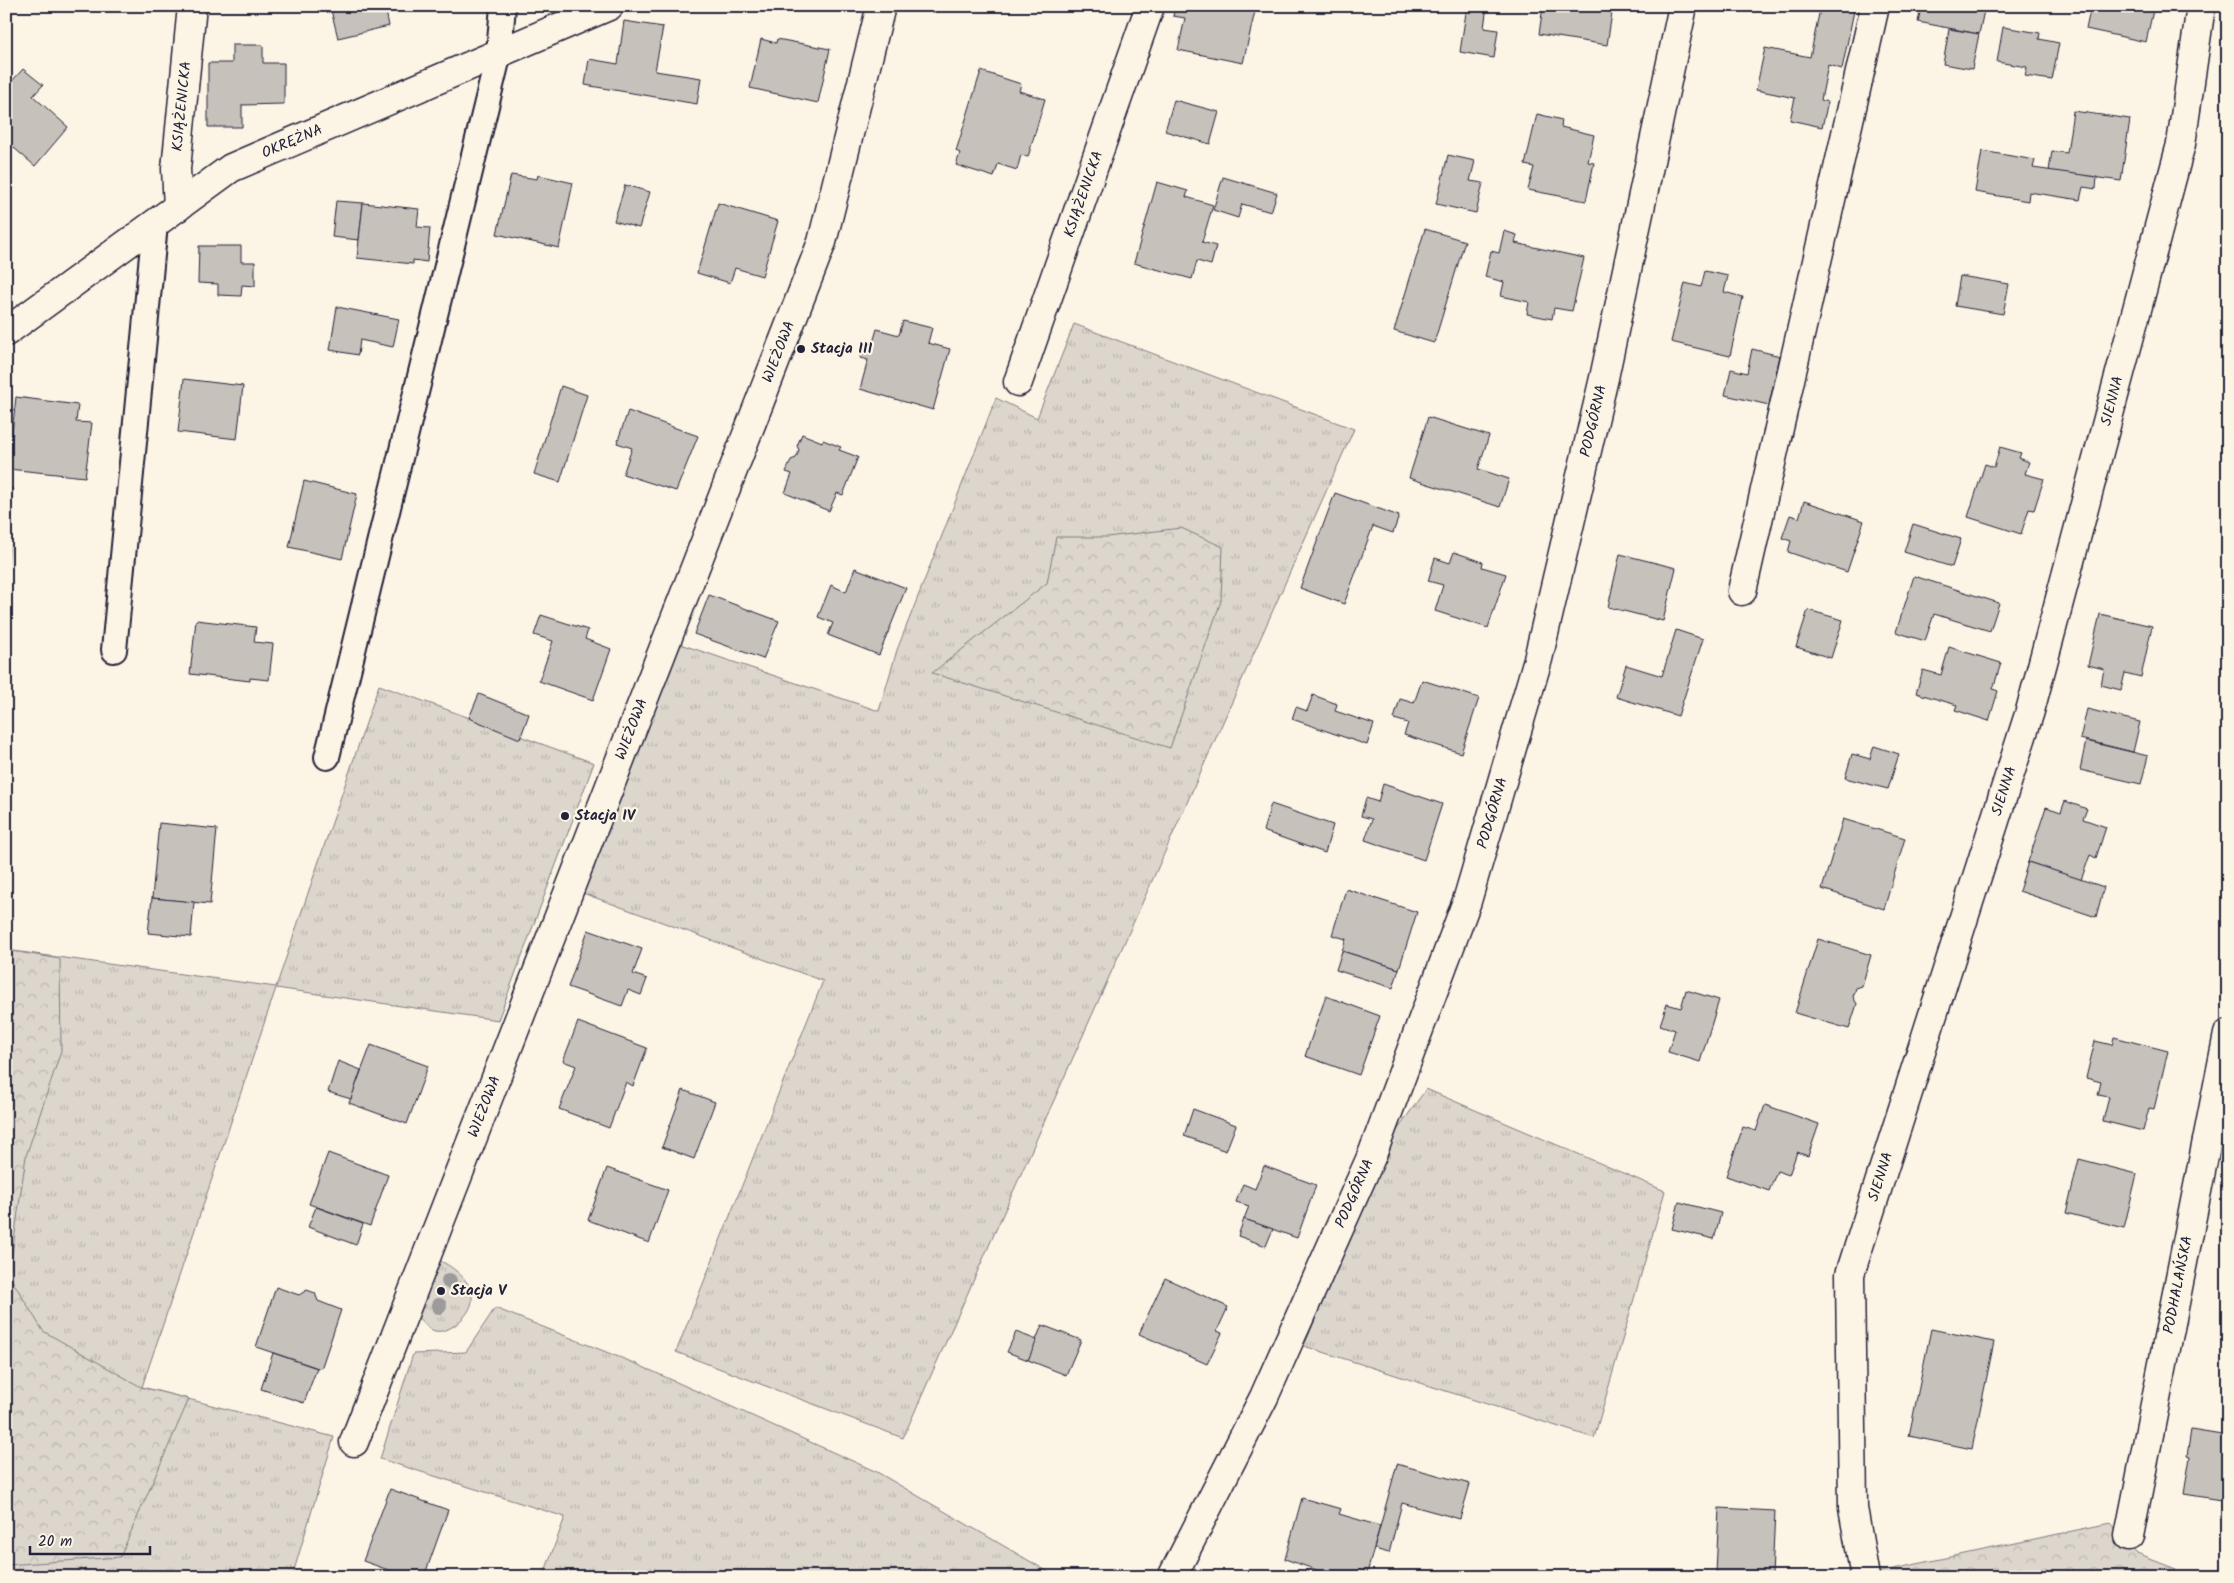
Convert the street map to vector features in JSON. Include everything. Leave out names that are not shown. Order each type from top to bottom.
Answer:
[{"type":"street","name":"KSIĄŻENICKA","points":[[178,207],[176,169],[192,6]]},
{"type":"street","name":"OKRĘŻNA","points":[[6,332],[231,168],[609,6]]},
{"type":"street","name":"WIEŻOWA","points":[[354,1442],[822,242],[881,6]]},
{"type":"street","name":"KSIĄŻENICKA","points":[[1018,382],[1150,6]]},
{"type":"street","name":"PODGÓRNA","points":[[1172,1577],[1264,1397],[1372,1155],[1467,901],[1538,659],[1604,378],[1683,6]]},
{"type":"street","points":[[1742,591],[1875,6]]},
{"type":"street","name":"SIENNA","points":[[1865,1577],[1853,1508],[1850,1274],[2030,711],[2181,144],[2201,6]]},
{"type":"street","name":"PODHALAŃSKA","points":[[2129,1536],[2228,1034]]},
{"type":"lane","points":[[327,757],[499,53],[503,6]]},
{"type":"lane","points":[[114,650],[155,224]]},
{"type":"green space","points":[[1074,324],[1354,429],[903,1438],[676,1352],[823,981],[577,891],[674,642],[879,711],[897,650],[996,398],[1037,418]]},
{"type":"green space","points":[[1181,528],[1223,547],[1221,601],[1170,748],[932,673],[1047,583],[1056,537],[1107,537]]},
{"type":"green space","points":[[379,685],[594,763],[498,1020],[276,988],[142,1387],[334,1437],[292,1577],[6,1577],[6,950],[276,987]]},
{"type":"green space","points":[[6,950],[60,959],[61,1051],[26,1156],[9,1275],[43,1331],[141,1387],[189,1399],[120,1557],[6,1565]]},
{"type":"green space","points":[[1426,1089],[1665,1191],[1594,1438],[1304,1346],[1389,1142]]},
{"type":"green space","points":[[436,1259],[455,1270],[465,1281],[472,1294],[471,1307],[463,1318],[451,1328],[438,1331],[430,1329],[415,1314]]},
{"type":"green space","points":[[495,1308],[634,1363],[877,1472],[1057,1577],[543,1577],[565,1517],[380,1459],[413,1354],[466,1352]]},
{"type":"green space","points":[[2110,1523],[2137,1554],[2176,1569],[2173,1576],[1866,1577],[1865,1575]]},
{"type":"building","points":[[330,6],[385,6],[389,26],[338,38]]},
{"type":"building","points":[[1175,6],[1256,7],[1243,63],[1178,50],[1185,18],[1173,16]]},
{"type":"building","points":[[1467,6],[1487,6],[1484,28],[1498,30],[1494,58],[1460,52]]},
{"type":"building","points":[[1543,6],[1603,6],[1602,11],[1612,13],[1607,45],[1539,34]]},
{"type":"building","points":[[1801,6],[1855,6],[1842,69],[1828,65],[1821,100],[1828,102],[1822,127],[1790,120],[1795,98],[1756,90],[1765,48],[1810,57],[1820,9]]},
{"type":"building","points":[[1918,6],[1985,6],[1979,34],[1918,22],[1921,7]]},
{"type":"building","points":[[2091,6],[2154,6],[2146,42],[2086,29]]},
{"type":"building","points":[[624,21],[663,27],[655,71],[701,78],[697,104],[585,85],[589,59],[618,64]]},
{"type":"building","points":[[2003,27],[2040,33],[2039,39],[2059,43],[2052,80],[2025,76],[2027,67],[1997,62]]},
{"type":"building","points":[[1949,29],[1979,34],[1972,69],[1943,64]]},
{"type":"building","points":[[761,39],[776,43],[777,39],[830,49],[818,103],[750,88]]},
{"type":"building","points":[[232,45],[263,45],[263,63],[284,63],[284,104],[242,105],[242,127],[208,127],[208,63],[232,63]]},
{"type":"building","points":[[23,69],[43,85],[33,96],[68,127],[35,166],[6,141],[6,74],[13,80]]},
{"type":"building","points":[[981,71],[1021,84],[1019,91],[1045,99],[1028,157],[1021,155],[1017,170],[998,164],[994,177],[956,165],[960,153],[956,151]]},
{"type":"building","points":[[1174,100],[1219,112],[1210,144],[1165,131]]},
{"type":"building","points":[[2073,111],[2130,119],[2121,181],[2049,171],[2052,151],[2067,153]]},
{"type":"building","points":[[1537,114],[1562,120],[1561,127],[1594,135],[1588,162],[1594,163],[1586,201],[1528,190],[1534,167],[1525,165]]},
{"type":"building","points":[[1982,151],[2035,160],[2033,168],[2097,177],[2096,189],[2083,187],[2080,200],[2029,192],[2028,201],[1975,192]]},
{"type":"building","points":[[1448,155],[1475,161],[1470,181],[1483,183],[1476,213],[1436,204]]},
{"type":"building","points":[[511,175],[537,179],[538,175],[573,183],[559,248],[497,234]]},
{"type":"building","points":[[1223,177],[1277,193],[1271,212],[1242,204],[1238,218],[1213,210]]},
{"type":"building","points":[[1157,182],[1188,191],[1186,197],[1213,205],[1202,242],[1216,246],[1211,265],[1197,261],[1192,279],[1134,263]]},
{"type":"building","points":[[625,185],[650,192],[639,228],[614,221]]},
{"type":"building","points":[[336,201],[363,203],[359,240],[332,237]]},
{"type":"building","points":[[363,203],[419,209],[417,227],[430,228],[427,262],[413,260],[413,264],[357,258]]},
{"type":"building","points":[[718,203],[778,221],[762,276],[735,268],[730,283],[697,273]]},
{"type":"building","points":[[1425,229],[1465,241],[1434,343],[1394,331]]},
{"type":"building","points":[[1504,231],[1517,235],[1515,243],[1584,258],[1572,311],[1554,308],[1552,319],[1527,314],[1529,302],[1501,296],[1504,282],[1485,277],[1491,251],[1499,253]]},
{"type":"building","points":[[199,246],[241,246],[241,262],[255,262],[255,286],[242,285],[241,296],[218,295],[218,284],[198,283]]},
{"type":"building","points":[[1705,271],[1728,276],[1724,292],[1743,297],[1730,356],[1671,342],[1685,283],[1701,287]]},
{"type":"building","points":[[1960,276],[2009,284],[2003,314],[1955,306]]},
{"type":"building","points":[[337,307],[399,319],[393,347],[360,340],[358,355],[330,350]]},
{"type":"building","points":[[903,321],[932,328],[928,343],[950,349],[933,410],[860,389],[868,360],[860,358],[864,346],[871,349],[877,329],[899,335]]},
{"type":"building","points":[[1752,349],[1780,356],[1769,405],[1725,395],[1731,369],[1747,373]]},
{"type":"building","points":[[184,379],[243,386],[237,439],[178,432]]},
{"type":"building","points":[[561,386],[587,395],[560,482],[534,474]]},
{"type":"building","points":[[16,397],[78,405],[76,422],[92,423],[85,477],[8,469]]},
{"type":"building","points":[[628,411],[698,436],[676,491],[623,474],[632,448],[617,443]]},
{"type":"building","points":[[1428,417],[1489,436],[1478,469],[1509,479],[1500,507],[1409,478]]},
{"type":"building","points":[[802,434],[841,447],[839,450],[858,457],[843,495],[837,493],[829,511],[785,493],[792,474],[786,472],[791,460],[796,458],[799,450],[797,446]]},
{"type":"building","points":[[2000,447],[2021,453],[2019,458],[2029,462],[2025,474],[2044,479],[2034,510],[2029,509],[2021,534],[1968,517],[1985,464],[1994,467]]},
{"type":"building","points":[[304,481],[357,494],[342,559],[289,547]]},
{"type":"building","points":[[6,488],[12,488],[8,569],[6,568]]},
{"type":"building","points":[[1335,493],[1399,516],[1393,533],[1373,526],[1344,604],[1300,588]]},
{"type":"building","points":[[1804,501],[1864,521],[1847,572],[1788,552],[1791,541],[1782,538],[1790,515],[1799,518]]},
{"type":"building","points":[[1913,524],[1961,539],[1952,567],[1904,552]]},
{"type":"building","points":[[1454,552],[1483,562],[1482,567],[1506,574],[1488,628],[1435,611],[1443,585],[1428,581],[1435,558],[1450,563]]},
{"type":"building","points":[[1620,554],[1676,568],[1663,621],[1608,607]]},
{"type":"building","points":[[855,568],[906,588],[879,655],[828,635],[833,623],[818,617],[831,585],[846,592]]},
{"type":"building","points":[[1914,576],[1999,603],[1990,631],[1934,614],[1925,641],[1896,632]]},
{"type":"building","points":[[709,595],[779,621],[763,659],[694,634]]},
{"type":"building","points":[[1808,610],[1843,620],[1831,658],[1796,647]]},
{"type":"building","points":[[2100,614],[2152,626],[2141,677],[2125,673],[2121,690],[2101,685],[2104,669],[2088,665]]},
{"type":"building","points":[[541,615],[588,630],[585,639],[611,649],[593,700],[539,681],[553,641],[534,635]]},
{"type":"building","points":[[196,620],[256,627],[254,642],[273,644],[269,680],[250,678],[250,681],[190,674]]},
{"type":"building","points":[[1676,630],[1703,639],[1678,716],[1616,697],[1626,665],[1662,676]]},
{"type":"building","points":[[1949,647],[2001,663],[1993,689],[1998,691],[1989,721],[1955,710],[1957,705],[1916,693],[1923,670],[1941,675]]},
{"type":"building","points":[[1422,680],[1479,698],[1461,753],[1404,735],[1408,723],[1394,719],[1400,699],[1414,703]]},
{"type":"building","points":[[479,694],[529,714],[520,739],[469,718]]},
{"type":"building","points":[[1313,695],[1337,704],[1335,711],[1374,724],[1367,745],[1292,719],[1296,707],[1307,711]]},
{"type":"building","points":[[2087,709],[2140,722],[2133,752],[2080,739]]},
{"type":"building","points":[[2086,741],[2148,756],[2141,784],[2080,770]]},
{"type":"building","points":[[1874,746],[1899,754],[1888,789],[1845,778],[1852,754],[1870,759]]},
{"type":"building","points":[[1383,784],[1442,804],[1424,860],[1365,840],[1372,819],[1361,816],[1366,798],[1378,802]]},
{"type":"building","points":[[2065,801],[2087,809],[2083,819],[2106,827],[2096,858],[2090,855],[2081,880],[2028,862],[2046,807],[2061,812]]},
{"type":"building","points":[[1271,804],[1333,825],[1325,853],[1263,831]]},
{"type":"building","points":[[1843,819],[1905,838],[1884,909],[1822,889]]},
{"type":"building","points":[[159,823],[217,829],[210,904],[152,898]]},
{"type":"building","points":[[2028,862],[2104,887],[2096,917],[2019,891]]},
{"type":"building","points":[[1346,889],[1417,912],[1399,969],[1342,951],[1346,939],[1332,935]]},
{"type":"building","points":[[152,898],[194,902],[191,937],[148,933]]},
{"type":"building","points":[[588,930],[642,949],[633,974],[647,979],[641,995],[628,990],[622,1006],[568,987]]},
{"type":"building","points":[[1818,939],[1871,955],[1862,986],[1856,988],[1853,997],[1857,1004],[1849,1029],[1795,1013]]},
{"type":"building","points":[[1342,951],[1399,969],[1393,988],[1336,970]]},
{"type":"building","points":[[1686,990],[1719,1000],[1700,1062],[1668,1052],[1675,1030],[1660,1025],[1667,1004],[1681,1008]]},
{"type":"building","points":[[1326,996],[1380,1016],[1359,1075],[1305,1056]]},
{"type":"building","points":[[578,1022],[647,1048],[633,1086],[626,1082],[609,1128],[559,1109],[576,1066],[563,1061]]},
{"type":"building","points":[[2114,1037],[2168,1051],[2154,1109],[2149,1108],[2143,1131],[2103,1121],[2109,1097],[2098,1095],[2101,1082],[2086,1078],[2095,1041],[2112,1045]]},
{"type":"building","points":[[371,1045],[428,1066],[407,1124],[349,1103]]},
{"type":"building","points":[[338,1061],[361,1070],[351,1099],[328,1092]]},
{"type":"building","points":[[683,1090],[715,1102],[694,1159],[662,1147]]},
{"type":"building","points":[[1765,1105],[1819,1124],[1808,1156],[1797,1152],[1789,1175],[1777,1171],[1769,1191],[1726,1176],[1743,1127],[1756,1131]]},
{"type":"building","points":[[1193,1109],[1236,1125],[1226,1151],[1184,1136]]},
{"type":"building","points":[[328,1153],[388,1175],[370,1226],[309,1204]]},
{"type":"building","points":[[2079,1159],[2137,1174],[2124,1228],[2066,1213]]},
{"type":"building","points":[[1264,1166],[1316,1185],[1297,1238],[1244,1219],[1249,1206],[1236,1202],[1243,1184],[1255,1189]]},
{"type":"building","points":[[607,1168],[668,1190],[649,1243],[588,1220]]},
{"type":"building","points":[[1679,1202],[1721,1213],[1714,1239],[1672,1229]]},
{"type":"building","points":[[316,1207],[363,1224],[356,1245],[308,1227]]},
{"type":"building","points":[[1244,1219],[1273,1229],[1266,1246],[1238,1236]]},
{"type":"building","points":[[1165,1278],[1228,1307],[1217,1331],[1222,1333],[1207,1364],[1139,1334]]},
{"type":"building","points":[[276,1287],[299,1295],[307,1290],[315,1293],[318,1301],[341,1310],[321,1369],[256,1347]]},
{"type":"building","points":[[1042,1325],[1081,1340],[1066,1375],[1028,1360]]},
{"type":"building","points":[[1931,1329],[1994,1342],[1972,1449],[1909,1436]]},
{"type":"building","points":[[1016,1332],[1037,1340],[1028,1360],[1007,1352]]},
{"type":"building","points":[[273,1353],[317,1368],[304,1403],[261,1389]]},
{"type":"building","points":[[2191,1430],[2228,1436],[2228,1501],[2184,1494],[2190,1457],[2187,1456]]},
{"type":"building","points":[[1397,1464],[1470,1484],[1460,1519],[1402,1503],[1389,1553],[1374,1549]]},
{"type":"building","points":[[390,1489],[448,1510],[424,1577],[408,1577],[363,1561]]},
{"type":"building","points":[[1302,1498],[1341,1509],[1339,1514],[1380,1526],[1366,1577],[1337,1577],[1285,1559]]},
{"type":"building","points":[[1719,1508],[1775,1511],[1772,1576],[1716,1573]]},
{"type":"place","name":"Stacja III","points":[[801,349]]},
{"type":"place","name":"Stacja IV","points":[[565,816]]},
{"type":"place","name":"Stacja V","points":[[441,1291]]}]
